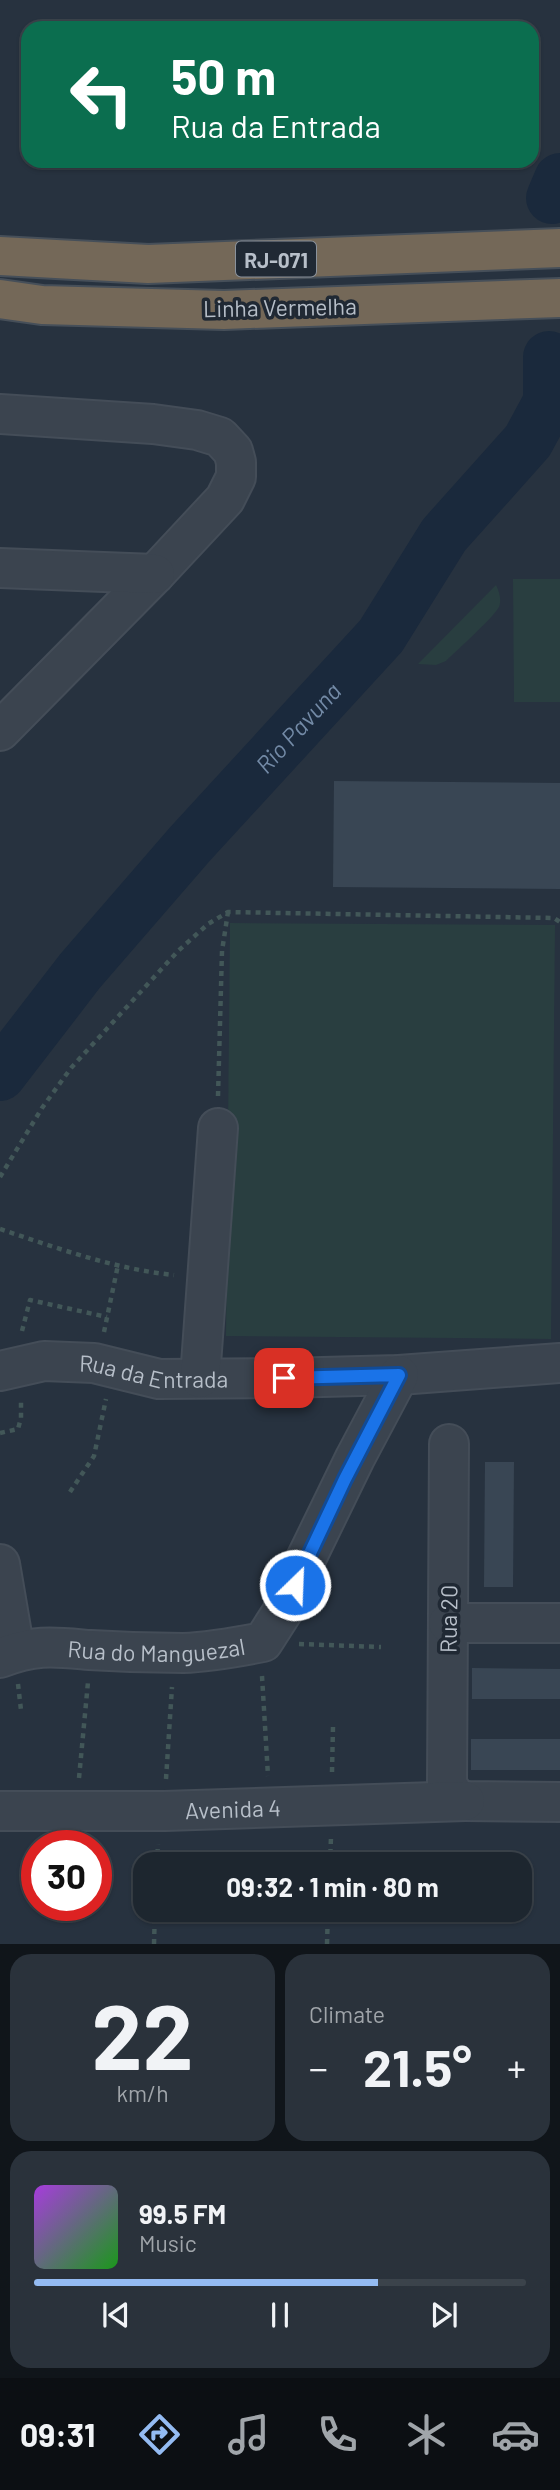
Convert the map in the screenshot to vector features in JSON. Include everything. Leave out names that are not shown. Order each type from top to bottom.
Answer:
[{"type":"highway","name":"Linha Vermelha","points":[[0,256],[149,264],[560,248]]},
{"type":"highway","name":"Linha Vermelha","points":[[0,299],[42,305],[224,310],[560,298]]},
{"type":"street","points":[[0,414],[153,424],[197,430],[220,437],[233,451],[236,462],[236,477],[225,499],[155,574],[2,726]]},
{"type":"street","points":[[0,568],[155,574]]},
{"type":"street","points":[[200,1378],[218,1128]]},
{"type":"street","name":"Rua da Entrada","points":[[0,1371],[44,1361],[103,1365],[159,1379],[399,1375],[560,1363]]},
{"type":"street","name":"Rua do Manguezal","points":[[7,1655],[51,1646],[175,1653],[262,1643],[286,1606],[326,1517],[399,1375]]},
{"type":"street","name":"Rua 20","points":[[449,1444],[446,1777],[458,1797]]},
{"type":"street","points":[[0,1564],[7,1655]]},
{"type":"street","points":[[448,1623],[560,1623]]},
{"type":"street","name":"Avenida 4","points":[[0,1811],[270,1808],[458,1797],[560,1802]]},
{"type":"path","points":[[0,1177],[42,1108],[71,1068],[178,951],[208,924],[228,912],[554,919],[560,922]]},
{"type":"path","points":[[218,1128],[222,951],[228,912]]},
{"type":"path","points":[[0,1229],[140,1272],[206,1279]]},
{"type":"path","points":[[70,1492],[94,1456],[103,1365],[100,1347],[118,1265]]},
{"type":"path","points":[[270,1808],[262,1643],[381,1647]]},
{"type":"path","points":[[76,1812],[91,1650]]},
{"type":"path","points":[[165,1811],[167,1733],[175,1653]]},
{"type":"path","points":[[332,1806],[333,1726]]},
{"type":"path","points":[[154,1944],[155,1922]]},
{"type":"path","points":[[327,1944],[328,1922]]},
{"type":"green space","points":[[513,579],[560,579],[560,702],[514,702]]},
{"type":"green space","points":[[496,585],[499,607],[482,626],[446,661],[436,665],[418,664]]},
{"type":"green space","points":[[230,923],[555,925],[551,1339],[226,1336]]},
{"type":"building","points":[[334,781],[560,783],[560,889],[333,887]]},
{"type":"building","points":[[485,1462],[514,1462],[513,1587],[484,1587]]},
{"type":"building","points":[[472,1668],[560,1669],[560,1699],[472,1699]]},
{"type":"building","points":[[471,1739],[560,1739],[560,1770],[471,1770]]},
{"type":"waterway","name":"Rio Pavuna","points":[[552,198],[560,179]]},
{"type":"waterway","name":"Rio Pavuna","points":[[0,1075],[80,971],[190,844],[381,636],[444,535],[528,441],[549,402],[549,357]]},
{"type":"route","points":[[284,1378],[399,1375],[355,1458],[295,1585]]}]
